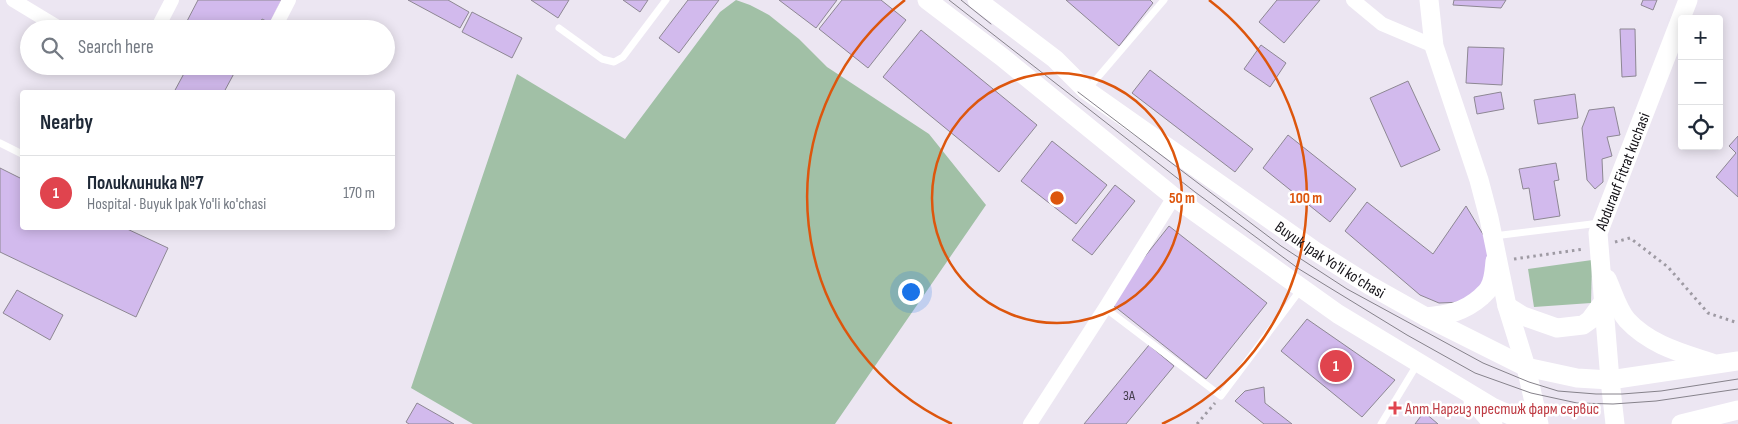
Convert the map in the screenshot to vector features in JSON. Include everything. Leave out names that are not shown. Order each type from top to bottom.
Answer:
[{"type":"main road","points":[[927,0],[1002,57],[1174,197],[1301,288],[1338,314],[1492,407],[1530,424]]},
{"type":"main road","name":"Buyuk Ipak Yo'li ko'chasi","points":[[977,0],[1055,59],[1086,90],[1315,251],[1369,285],[1426,317],[1526,367],[1577,378],[1610,380],[1738,361]]},
{"type":"main road","points":[[1429,0],[1434,46],[1479,180],[1496,249],[1507,306],[1526,367],[1539,424]]},
{"type":"main road","name":"Abdurauf Fitrat kuchasi","points":[[1615,424],[1598,234],[1688,0]]},
{"type":"main road","points":[[1426,317],[1447,315],[1460,311],[1474,303],[1488,290],[1493,279],[1496,249]]},
{"type":"main road","points":[[1600,253],[1614,297],[1626,319],[1655,342],[1716,364]]},
{"type":"main road","points":[[1507,306],[1523,316],[1557,328],[1583,325],[1590,320],[1604,301]]},
{"type":"main road","points":[[1462,389],[1493,424]]},
{"type":"main road","points":[[1683,424],[1738,410]]},
{"type":"street","points":[[13,0],[46,20]]},
{"type":"street","points":[[162,20],[172,0]]},
{"type":"street","points":[[279,20],[289,0]]},
{"type":"street","points":[[1353,0],[1382,24],[1434,46]]},
{"type":"street","points":[[1030,424],[1174,197]]},
{"type":"lane","points":[[559,28],[602,59],[614,62],[623,57],[666,0]]},
{"type":"lane","points":[[1086,90],[1164,0]]},
{"type":"lane","points":[[0,143],[20,153]]},
{"type":"lane","points":[[1496,249],[1603,222]]},
{"type":"lane","points":[[1105,308],[1221,396],[1301,288]]},
{"type":"lane","points":[[1381,424],[1418,362]]},
{"type":"path","points":[[1496,249],[1600,253],[1630,238],[1668,267],[1708,313],[1735,322],[1738,321]]},
{"type":"path","points":[[1197,424],[1221,396]]},
{"type":"green space","points":[[736,0],[769,15],[799,39],[827,67],[929,134],[986,205],[835,424],[473,424],[411,388],[517,74],[625,139],[720,12]]},
{"type":"green space","points":[[1592,260],[1591,303],[1534,307],[1528,269]]},
{"type":"building","points":[[198,0],[282,0],[272,20],[188,20]]},
{"type":"building","points":[[408,0],[448,0],[469,12],[460,28]]},
{"type":"building","points":[[531,0],[569,0],[558,18]]},
{"type":"building","points":[[623,0],[648,0],[640,12]]},
{"type":"building","points":[[688,0],[719,0],[679,53],[659,38]]},
{"type":"building","points":[[779,0],[837,0],[816,28]]},
{"type":"building","points":[[842,0],[881,0],[906,20],[868,68],[819,29]]},
{"type":"building","points":[[1066,0],[1150,0],[1153,3],[1119,46]]},
{"type":"building","points":[[1277,0],[1320,0],[1284,43],[1259,22]]},
{"type":"building","points":[[1454,0],[1506,0],[1501,8],[1453,5]]},
{"type":"building","points":[[1643,0],[1657,0],[1653,10],[1641,5]]},
{"type":"building","points":[[472,12],[522,38],[512,58],[462,32]]},
{"type":"building","points":[[1620,29],[1635,29],[1636,76],[1622,77]]},
{"type":"building","points":[[921,30],[1037,125],[999,172],[883,77]]},
{"type":"building","points":[[1261,45],[1286,63],[1270,87],[1244,69]]},
{"type":"building","points":[[1468,47],[1504,48],[1502,85],[1466,83]]},
{"type":"building","points":[[1150,70],[1253,149],[1235,172],[1132,93]]},
{"type":"building","points":[[183,75],[233,75],[225,90],[175,90]]},
{"type":"building","points":[[1408,81],[1440,150],[1401,167],[1370,98]]},
{"type":"building","points":[[1501,92],[1504,109],[1477,114],[1474,97]]},
{"type":"building","points":[[1575,94],[1578,118],[1538,124],[1534,100]]},
{"type":"building","points":[[1614,107],[1620,135],[1607,137],[1612,156],[1602,159],[1603,182],[1595,189],[1587,180],[1582,128],[1589,110]]},
{"type":"building","points":[[1288,135],[1356,189],[1330,222],[1263,168]]},
{"type":"building","points":[[1738,136],[1738,197],[1716,177],[1736,153],[1729,146]]},
{"type":"building","points":[[1052,141],[1107,185],[1076,224],[1021,181]]},
{"type":"building","points":[[1556,163],[1559,180],[1554,181],[1560,216],[1534,220],[1529,188],[1523,189],[1519,169]]},
{"type":"building","points":[[0,168],[20,178],[20,230],[129,230],[168,248],[136,317],[0,252]]},
{"type":"building","points":[[1115,185],[1135,201],[1092,255],[1072,240]]},
{"type":"building","points":[[1367,202],[1433,254],[1466,206],[1490,246],[1488,285],[1464,302],[1439,303],[1420,295],[1345,231]]},
{"type":"building","points":[[1169,226],[1267,303],[1206,379],[1109,302]]},
{"type":"building","points":[[17,290],[63,315],[50,340],[3,313]]},
{"type":"building","points":[[1307,319],[1395,380],[1362,417],[1281,351]]},
{"type":"building","points":[[1149,345],[1174,366],[1126,424],[1084,424]]},
{"type":"building","points":[[1264,387],[1265,403],[1292,424],[1264,424],[1235,401],[1245,391]]},
{"type":"building","points":[[417,403],[454,424],[409,424],[406,422]]},
{"type":"building","points":[[1424,412],[1438,424],[1415,424]]},
{"type":"tram line","points":[[949,0],[1195,192],[1299,269],[1407,335],[1475,373],[1531,393],[1577,403],[1613,404],[1656,401],[1738,389]]},
{"type":"tram line","points":[[961,0],[991,24]]},
{"type":"tram line","points":[[1078,92],[1281,246],[1347,289],[1483,363],[1529,382],[1558,391],[1596,394],[1661,391],[1738,379]]},
{"type":"place","name":"Поликлиника №7","points":[[1336,366]]},
{"type":"place","name":"Апт.Наргиз престиж фарм сервис","points":[[1395,408]]}]
